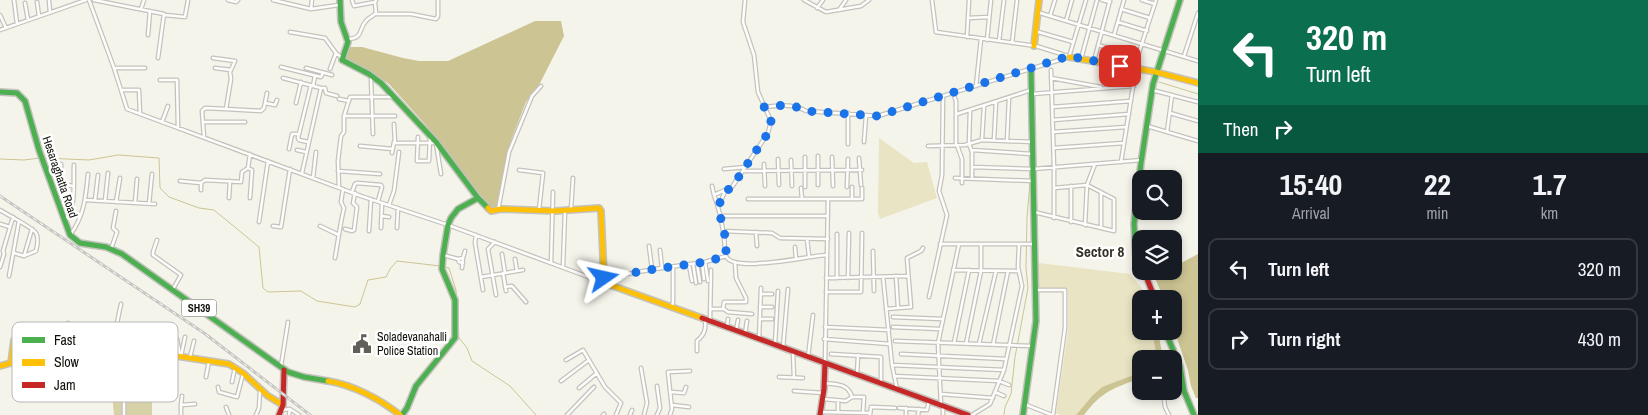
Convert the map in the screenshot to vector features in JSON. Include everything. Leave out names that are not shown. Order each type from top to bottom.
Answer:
[{"type":"street","points":[[14,0],[17,24]]},
{"type":"street","points":[[91,0],[127,109],[354,193],[603,280],[736,331],[968,415]]},
{"type":"street","points":[[0,30],[77,2],[91,0],[165,15],[185,17],[188,0]]},
{"type":"street","points":[[141,9],[144,0]]},
{"type":"street","points":[[228,0],[236,2],[238,0]]},
{"type":"street","points":[[273,0],[311,9],[339,2],[340,16],[348,44],[342,58]]},
{"type":"street","points":[[311,9],[312,0]]},
{"type":"street","points":[[352,0],[354,6],[375,1],[376,14]]},
{"type":"street","points":[[347,39],[358,36],[364,22],[376,14],[411,14],[436,19],[438,16],[438,0]]},
{"type":"street","points":[[714,195],[732,187],[745,169],[770,126],[771,121],[758,89],[752,46],[743,22],[745,0]]},
{"type":"street","points":[[804,0],[826,12],[861,6],[869,0]]},
{"type":"street","points":[[817,8],[823,0]]},
{"type":"street","points":[[839,10],[846,0]]},
{"type":"street","points":[[932,0],[936,32],[1034,46],[1081,59],[1156,72],[1198,83]]},
{"type":"street","points":[[967,37],[969,0]]},
{"type":"street","points":[[987,40],[991,0]]},
{"type":"street","points":[[999,41],[1004,0]]},
{"type":"street","points":[[1012,43],[1018,0]]},
{"type":"street","points":[[1034,46],[1039,0]]},
{"type":"street","points":[[1050,16],[1055,0]]},
{"type":"street","points":[[1066,21],[1072,0]]},
{"type":"street","points":[[1069,56],[1086,0]]},
{"type":"street","points":[[1081,59],[1097,0]]},
{"type":"street","points":[[1094,61],[1110,1],[1102,0]]},
{"type":"street","points":[[1114,35],[1124,0]]},
{"type":"street","points":[[1121,162],[1134,86],[1135,68],[1156,2],[1142,0]]},
{"type":"street","points":[[1135,230],[1142,160],[1152,90],[1162,50],[1180,0]]},
{"type":"street","points":[[49,1],[50,12]]},
{"type":"street","points":[[37,2],[39,16]]},
{"type":"street","points":[[26,3],[28,20]]},
{"type":"street","points":[[1121,9],[1150,18]]},
{"type":"street","points":[[148,35],[150,11]]},
{"type":"street","points":[[1037,12],[1198,60]]},
{"type":"street","points":[[1184,56],[1198,13]]},
{"type":"street","points":[[0,15],[6,28]]},
{"type":"street","points":[[158,58],[165,15]]},
{"type":"street","points":[[968,18],[989,17]]},
{"type":"street","points":[[1118,22],[1146,31]]},
{"type":"street","points":[[1035,31],[1073,42]]},
{"type":"street","points":[[290,32],[325,38],[343,61],[372,76],[430,136],[478,198],[491,211],[601,209],[603,280]]},
{"type":"street","points":[[976,86],[981,39]]},
{"type":"street","points":[[1098,45],[1138,57]]},
{"type":"street","points":[[330,69],[336,53]]},
{"type":"street","points":[[764,107],[775,105],[800,107],[806,111],[878,116],[1069,56]]},
{"type":"street","points":[[213,58],[235,61],[230,71],[231,77],[226,109]]},
{"type":"street","points":[[114,68],[145,68]]},
{"type":"street","points":[[215,68],[230,71]]},
{"type":"street","points":[[281,68],[321,77],[323,73]]},
{"type":"street","points":[[306,68],[332,75]]},
{"type":"street","points":[[1023,415],[1036,321],[1031,68]]},
{"type":"street","points":[[1051,70],[1054,218]]},
{"type":"street","points":[[308,142],[299,140],[299,134],[316,76]]},
{"type":"street","points":[[372,76],[374,134]]},
{"type":"street","points":[[283,78],[325,88],[326,93],[349,100]]},
{"type":"street","points":[[1051,78],[1106,88]]},
{"type":"street","points":[[160,80],[177,80],[178,128]]},
{"type":"street","points":[[296,103],[301,82]]},
{"type":"street","points":[[498,210],[509,152],[532,96],[541,86]]},
{"type":"street","points":[[956,114],[1032,92],[1134,86]]},
{"type":"street","points":[[302,173],[321,88]]},
{"type":"street","points":[[121,90],[139,90],[140,114]]},
{"type":"street","points":[[1152,90],[1198,102]]},
{"type":"street","name":"Hesaraghatta Road","points":[[0,92],[17,93],[25,101],[42,158],[70,235],[80,243],[111,249],[122,254],[294,375],[335,383],[390,406],[401,415]]},
{"type":"street","points":[[204,138],[203,109],[261,111],[264,108],[267,93]]},
{"type":"street","points":[[953,93],[956,101],[956,145],[962,159],[962,183]]},
{"type":"street","points":[[1167,132],[1172,95]]},
{"type":"street","points":[[338,187],[341,136],[344,132],[344,116],[351,96],[393,97]]},
{"type":"street","points":[[929,297],[947,215],[939,191],[942,174],[943,96]]},
{"type":"street","points":[[1007,141],[1009,98]]},
{"type":"street","points":[[265,103],[275,105],[277,100]]},
{"type":"street","points":[[1052,108],[1131,101]]},
{"type":"street","points":[[994,140],[996,102]]},
{"type":"street","points":[[162,122],[168,106]]},
{"type":"street","points":[[982,140],[984,106]]},
{"type":"street","points":[[970,110],[969,144],[972,150],[972,178]]},
{"type":"street","points":[[848,113],[848,144]]},
{"type":"street","points":[[1170,113],[1198,121]]},
{"type":"street","points":[[1052,120],[1129,114]]},
{"type":"street","points":[[344,116],[395,116]]},
{"type":"street","points":[[864,142],[866,116]]},
{"type":"street","points":[[203,122],[245,122]]},
{"type":"street","points":[[360,146],[393,151],[394,124]]},
{"type":"street","points":[[1147,126],[1198,141]]},
{"type":"street","points":[[1053,132],[1127,127]]},
{"type":"street","points":[[289,149],[292,134],[299,134]]},
{"type":"street","points":[[418,137],[417,161],[429,161],[430,136]]},
{"type":"street","points":[[928,146],[969,144],[982,140],[1033,142]]},
{"type":"street","points":[[394,142],[437,144]]},
{"type":"street","points":[[1054,148],[1124,143]]},
{"type":"street","points":[[437,144],[441,174]]},
{"type":"street","points":[[297,150],[306,152]]},
{"type":"street","points":[[972,150],[1033,154]]},
{"type":"street","points":[[313,178],[316,152]]},
{"type":"street","points":[[389,205],[394,191],[399,152]]},
{"type":"street","points":[[180,181],[201,183],[205,180],[241,182],[242,173],[248,168],[250,154]]},
{"type":"street","points":[[818,156],[818,185]]},
{"type":"street","points":[[802,199],[805,157]]},
{"type":"street","points":[[832,157],[833,186]]},
{"type":"street","points":[[748,199],[862,199],[859,158]]},
{"type":"street","points":[[778,159],[778,185]]},
{"type":"street","points":[[848,159],[848,187]]},
{"type":"street","points":[[792,160],[792,186]]},
{"type":"street","points":[[972,167],[1034,169],[1142,160]]},
{"type":"street","points":[[258,222],[268,161]]},
{"type":"street","points":[[61,164],[60,184],[73,186]]},
{"type":"street","points":[[764,164],[765,186]]},
{"type":"street","points":[[1085,225],[1087,185],[1095,164]]},
{"type":"street","points":[[64,221],[70,215],[72,207],[74,165]]},
{"type":"street","points":[[248,168],[252,170],[250,198]]},
{"type":"street","points":[[273,226],[280,227],[290,169]]},
{"type":"street","points":[[724,169],[861,170]]},
{"type":"street","points":[[519,170],[543,173],[539,210]]},
{"type":"street","points":[[338,171],[380,174]]},
{"type":"street","points":[[105,201],[108,173]]},
{"type":"street","points":[[70,235],[80,219],[86,200],[88,174]]},
{"type":"street","points":[[150,204],[152,174]]},
{"type":"street","points":[[95,200],[98,175]]},
{"type":"street","points":[[116,202],[120,178]]},
{"type":"street","points":[[563,267],[568,210],[574,178]]},
{"type":"street","points":[[955,178],[1034,180]]},
{"type":"street","points":[[135,203],[137,179]]},
{"type":"street","points":[[229,198],[230,181]]},
{"type":"street","points":[[201,183],[201,190]]},
{"type":"street","points":[[346,229],[354,230],[357,207],[353,203],[355,184],[382,185],[378,201]]},
{"type":"street","points":[[1034,212],[1114,231],[1114,199],[1087,185],[1054,188]]},
{"type":"street","points":[[712,186],[720,216],[726,256],[730,260],[766,264],[809,256],[827,255]]},
{"type":"street","points":[[1071,186],[1071,222]]},
{"type":"street","points":[[852,187],[852,198]]},
{"type":"street","points":[[335,258],[344,208],[341,202],[343,189]]},
{"type":"street","points":[[718,208],[725,191]]},
{"type":"street","points":[[551,263],[553,192]]},
{"type":"street","points":[[1100,228],[1101,192]]},
{"type":"street","points":[[369,231],[371,198]]},
{"type":"street","points":[[401,415],[407,408],[416,386],[455,338],[455,300],[442,266],[443,255],[448,225],[458,210],[478,198]]},
{"type":"street","points":[[828,199],[824,339],[825,383],[820,414],[838,412],[870,414],[870,406],[928,410],[929,400]]},
{"type":"street","points":[[86,200],[154,204]]},
{"type":"street","points":[[381,228],[382,203]]},
{"type":"street","points":[[397,228],[398,208]]},
{"type":"street","points":[[0,210],[37,232],[36,251],[24,256],[14,253]]},
{"type":"street","points":[[111,249],[117,232],[113,228],[116,212]]},
{"type":"street","points":[[382,216],[389,217]]},
{"type":"street","points":[[720,216],[828,216]]},
{"type":"street","points":[[0,267],[4,254],[1,250],[13,217]]},
{"type":"street","points":[[9,276],[19,221]]},
{"type":"street","points":[[0,224],[10,227]]},
{"type":"street","points":[[320,226],[339,235]]},
{"type":"street","points":[[24,256],[32,229]]},
{"type":"street","points":[[723,231],[772,233],[780,238],[828,239]]},
{"type":"street","points":[[756,232],[756,246]]},
{"type":"street","points":[[826,292],[861,292],[862,232]]},
{"type":"street","points":[[836,278],[837,234]]},
{"type":"street","points":[[848,278],[849,234]]},
{"type":"street","points":[[476,235],[475,243],[483,290]]},
{"type":"street","points":[[0,237],[6,238]]},
{"type":"street","points":[[807,238],[809,256]]},
{"type":"street","points":[[157,240],[153,255],[181,275],[173,289]]},
{"type":"street","points":[[495,242],[488,248],[496,295]]},
{"type":"street","points":[[940,244],[1035,244]]},
{"type":"street","points":[[943,415],[938,343],[959,244]]},
{"type":"street","points":[[966,344],[981,271],[981,244]]},
{"type":"street","points":[[972,415],[990,404],[1004,370],[1022,286],[1019,271],[1019,244]]},
{"type":"street","points":[[649,246],[652,269]]},
{"type":"street","points":[[795,247],[796,259]]},
{"type":"street","points":[[886,309],[910,308],[907,258],[917,254],[923,248]]},
{"type":"street","points":[[660,250],[662,268]]},
{"type":"street","points":[[462,268],[465,251]]},
{"type":"street","points":[[873,251],[874,291]]},
{"type":"street","points":[[502,254],[505,289],[512,286],[526,302]]},
{"type":"street","points":[[443,255],[458,259],[463,258]]},
{"type":"street","points":[[603,280],[652,269],[703,263],[726,256]]},
{"type":"street","points":[[458,259],[459,262],[463,263]]},
{"type":"street","points":[[515,259],[517,271]]},
{"type":"street","points":[[723,309],[724,302],[746,302],[746,298],[736,278],[735,262]]},
{"type":"street","points":[[703,263],[704,279]]},
{"type":"street","points":[[703,263],[708,281]]},
{"type":"street","points":[[691,264],[692,281]]},
{"type":"street","points":[[691,264],[696,283]]},
{"type":"street","points":[[697,264],[700,282]]},
{"type":"street","points":[[672,307],[673,267]]},
{"type":"street","points":[[481,277],[523,270]]},
{"type":"street","points":[[697,351],[697,341],[703,336],[706,329],[710,309],[711,270]]},
{"type":"street","points":[[953,270],[1019,271]]},
{"type":"street","points":[[954,343],[969,270]]},
{"type":"street","points":[[979,344],[996,271]]},
{"type":"street","points":[[993,345],[1008,271]]},
{"type":"street","points":[[896,276],[898,308]]},
{"type":"street","points":[[826,278],[908,276]]},
{"type":"street","points":[[883,277],[892,365],[897,390]]},
{"type":"street","points":[[759,339],[761,288]]},
{"type":"street","points":[[783,348],[788,289]]},
{"type":"street","points":[[1024,404],[1052,415],[1066,328],[1065,290],[1036,290]]},
{"type":"street","points":[[775,345],[778,291]]},
{"type":"street","points":[[761,294],[772,294]]},
{"type":"street","points":[[118,322],[121,304]]},
{"type":"street","points":[[760,307],[772,307]]},
{"type":"street","points":[[710,309],[723,309],[728,312],[752,314]]},
{"type":"street","points":[[808,357],[813,315]]},
{"type":"street","points":[[892,317],[942,319]]},
{"type":"street","points":[[760,319],[772,319]]},
{"type":"street","points":[[727,327],[728,320]]},
{"type":"street","points":[[736,331],[738,320]]},
{"type":"street","points":[[745,334],[747,321]]},
{"type":"street","points":[[281,410],[288,322]]},
{"type":"street","points":[[825,326],[889,330]]},
{"type":"street","points":[[893,327],[940,329]]},
{"type":"street","points":[[181,356],[185,337]]},
{"type":"street","points":[[824,339],[890,344]]},
{"type":"street","points":[[1169,340],[1180,366],[1184,391],[1196,415]]},
{"type":"street","points":[[190,357],[194,341]]},
{"type":"street","points":[[895,341],[1032,346]]},
{"type":"street","points":[[178,342],[181,356]]},
{"type":"street","points":[[566,360],[583,350],[605,387],[621,403],[616,415]]},
{"type":"street","points":[[793,351],[794,378]]},
{"type":"street","points":[[0,366],[10,363],[12,352]]},
{"type":"street","points":[[831,354],[881,357],[880,384]]},
{"type":"street","points":[[901,354],[1006,360]]},
{"type":"street","points":[[857,375],[858,355]]},
{"type":"street","points":[[178,356],[209,360],[235,367],[243,372],[281,410]]},
{"type":"street","points":[[206,377],[209,360]]},
{"type":"street","points":[[561,381],[589,360]]},
{"type":"street","points":[[892,365],[1004,370]]},
{"type":"street","points":[[232,382],[235,367]]},
{"type":"street","points":[[641,368],[647,403],[644,415]]},
{"type":"street","points":[[670,415],[672,405],[668,372],[690,371]]},
{"type":"street","points":[[218,387],[219,392],[237,397],[243,372]]},
{"type":"street","points":[[579,388],[597,373]]},
{"type":"street","points":[[894,376],[999,381],[1009,385]]},
{"type":"street","points":[[779,377],[804,378]]},
{"type":"street","points":[[825,383],[846,387],[850,390],[852,397]]},
{"type":"street","points":[[657,386],[660,408],[657,415]]},
{"type":"street","points":[[567,415],[594,387]]},
{"type":"street","points":[[671,392],[684,392],[686,387]]},
{"type":"street","points":[[256,415],[259,408],[260,390]]},
{"type":"street","points":[[794,391],[824,393]]},
{"type":"street","points":[[995,392],[1004,396]]},
{"type":"street","points":[[941,394],[993,398]]},
{"type":"street","points":[[181,415],[182,396]]},
{"type":"street","points":[[823,399],[846,401],[852,397],[864,397],[863,413]]},
{"type":"street","points":[[1164,400],[1169,415]]},
{"type":"street","points":[[124,402],[124,415]]},
{"type":"street","points":[[838,403],[838,412]]},
{"type":"street","points":[[182,405],[195,404]]},
{"type":"street","points":[[672,405],[689,406]]},
{"type":"street","points":[[226,407],[229,415]]},
{"type":"street","points":[[906,408],[906,415]]},
{"type":"street","points":[[281,410],[290,409],[299,415]]},
{"type":"street","points":[[289,415],[290,409]]},
{"type":"street","points":[[918,415],[919,409]]},
{"type":"street","points":[[630,415],[632,410]]},
{"type":"shaded area","points":[[535,21],[561,21],[564,36],[538,87],[526,102],[512,138],[505,164],[498,205],[495,208],[491,208],[479,195],[425,124],[389,84],[372,72],[345,59],[345,54],[350,47],[362,47],[419,61],[448,61]]},
{"type":"shaded area","points":[[879,138],[914,163],[927,162],[937,198],[880,219],[878,213]]},
{"type":"shaded area","points":[[1198,254],[1198,398],[1196,398],[1191,386],[1188,370],[1178,340],[1182,340],[1182,290],[1160,290],[1156,280],[1182,280],[1183,262]]},
{"type":"shaded area","points":[[1039,263],[1130,274],[1132,280],[1135,280],[1142,290],[1132,290],[1132,340],[1154,340],[1155,350],[1132,350],[1132,375],[1102,387],[1076,415],[1060,415],[1056,413],[1068,330],[1068,289],[1039,288]]},
{"type":"shaded area","points":[[1154,340],[1160,340],[1161,350],[1155,350]]},
{"type":"shaded area","points":[[1132,375],[1132,382],[1103,395],[1084,415],[1076,415],[1092,396],[1102,387]]},
{"type":"shaded area","points":[[113,402],[152,402],[152,415],[114,415]]},
{"type":"waterway","points":[[1159,82],[1198,94]]},
{"type":"waterway","points":[[44,158],[89,160],[118,155],[159,158],[160,188],[169,197],[199,208],[214,210],[259,247],[263,288],[268,292],[301,291],[317,301],[355,307],[360,304],[368,280],[386,277],[397,261],[440,266]]},
{"type":"waterway","points":[[0,159],[24,160],[40,158]]},
{"type":"waterway","points":[[1004,415],[1005,407],[1011,394],[1015,357],[1028,288],[1026,268],[1030,183]]},
{"type":"waterway","points":[[444,267],[449,268],[456,290],[459,338],[467,348],[472,361],[510,386],[536,415]]},
{"type":"railway","points":[[0,196],[204,333],[310,415]]},
{"type":"traffic: fast","points":[[340,0],[341,22],[348,42],[342,60],[369,74],[381,83],[436,142],[478,198],[488,208]]},
{"type":"traffic: fast","points":[[1134,230],[1141,163],[1153,84],[1180,0]]},
{"type":"traffic: fast","points":[[1023,415],[1036,321],[1031,68]]},
{"type":"traffic: fast","points":[[0,92],[17,93],[25,101],[39,150],[70,235],[80,243],[106,247],[122,254],[288,372],[328,381]]},
{"type":"traffic: fast","points":[[402,415],[416,386],[455,338],[455,300],[442,269],[443,255],[451,218],[458,209],[478,198]]},
{"type":"traffic: fast","points":[[1169,340],[1180,366],[1184,391],[1194,415]]},
{"type":"traffic: slow","points":[[1034,46],[1039,0]]},
{"type":"traffic: slow","points":[[1069,57],[1156,72],[1198,83]]},
{"type":"traffic: slow","points":[[488,208],[491,211],[501,209],[555,211],[599,208],[601,211],[604,278],[602,282],[702,318]]},
{"type":"traffic: slow","points":[[0,366],[11,363],[12,355]]},
{"type":"traffic: slow","points":[[178,356],[229,364],[243,373],[268,396],[283,405]]},
{"type":"traffic: slow","points":[[328,381],[366,393],[400,415]]},
{"type":"traffic: jam","points":[[1148,280],[1151,290]]},
{"type":"traffic: jam","points":[[702,318],[968,415]]},
{"type":"traffic: jam","points":[[820,415],[825,363]]},
{"type":"traffic: jam","points":[[279,415],[283,405],[284,370]]},
{"type":"place","name":"Soladevanahalli Police Station","points":[[362,344]]},
{"type":"district","name":"Sector 8","points":[[1100,251]]},
{"type":"route","points":[[604,278],[705,262],[726,256],[725,237],[718,208],[725,191],[732,187],[768,133],[771,121],[764,107],[775,105],[800,107],[806,111],[878,116],[1069,56],[1120,66]]}]
